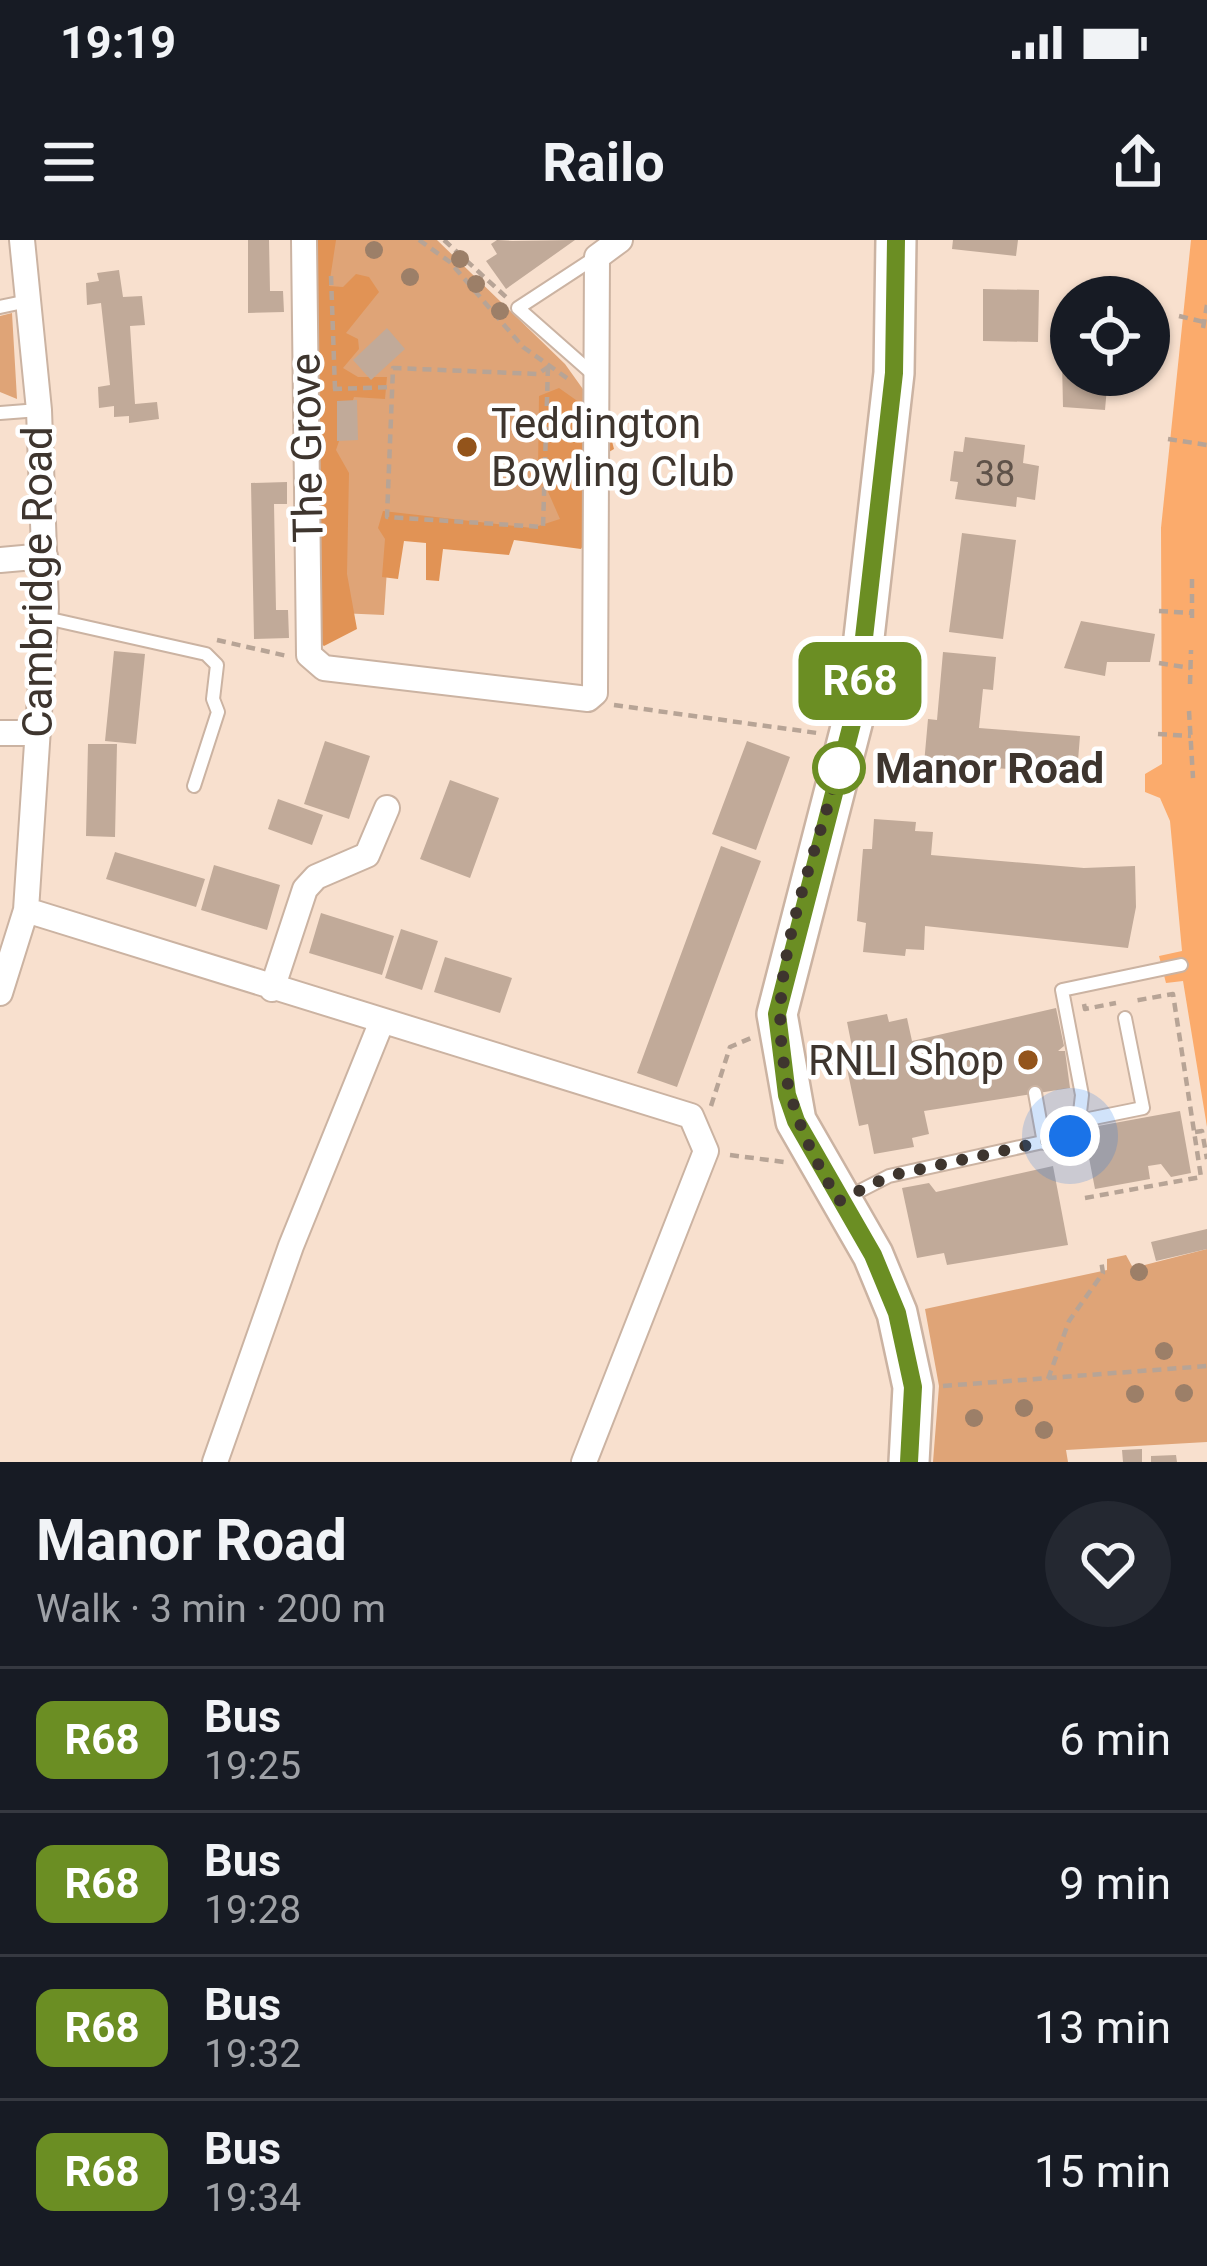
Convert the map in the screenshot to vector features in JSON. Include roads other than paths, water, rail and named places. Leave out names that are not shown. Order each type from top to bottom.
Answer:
[{"type":"main road","points":[[896,240],[890,413],[856,708],[785,967],[778,1027],[796,1121],[888,1291],[913,1387],[909,1462]]},
{"type":"street","name":"Cambridge Road","points":[[0,993],[26,910],[46,618],[39,410],[22,240]]},
{"type":"street","name":"The Grove","points":[[304,240],[309,655],[325,668],[588,698],[595,693],[594,375]]},
{"type":"street","points":[[594,375],[597,257],[620,240]]},
{"type":"street","points":[[0,560],[45,556]]},
{"type":"street","points":[[0,733],[38,733]]},
{"type":"street","points":[[272,989],[305,889],[316,877],[367,855],[387,808]]},
{"type":"street","points":[[26,910],[691,1116],[704,1142],[584,1462]]},
{"type":"street","points":[[215,1462],[292,1246],[382,1021]]},
{"type":"lane","points":[[594,375],[518,308],[597,257]]},
{"type":"lane","points":[[0,308],[31,301]]},
{"type":"lane","points":[[0,413],[39,410]]},
{"type":"lane","points":[[46,618],[206,654],[217,664],[213,699],[218,712],[194,787]]},
{"type":"lane","points":[[829,1184],[889,1176],[1070,1136],[1079,1121],[1082,1095],[1062,990],[1181,965]]},
{"type":"lane","points":[[1079,1121],[1143,1108],[1125,1018]]},
{"type":"lane","points":[[1035,1093],[1045,1143]]},
{"type":"place","name":"Teddington Bowling Club","points":[[467,447]]},
{"type":"place","name":"Manor Road","points":[[839,768]]},
{"type":"place","name":"RNLI Shop","points":[[1028,1060]]}]
